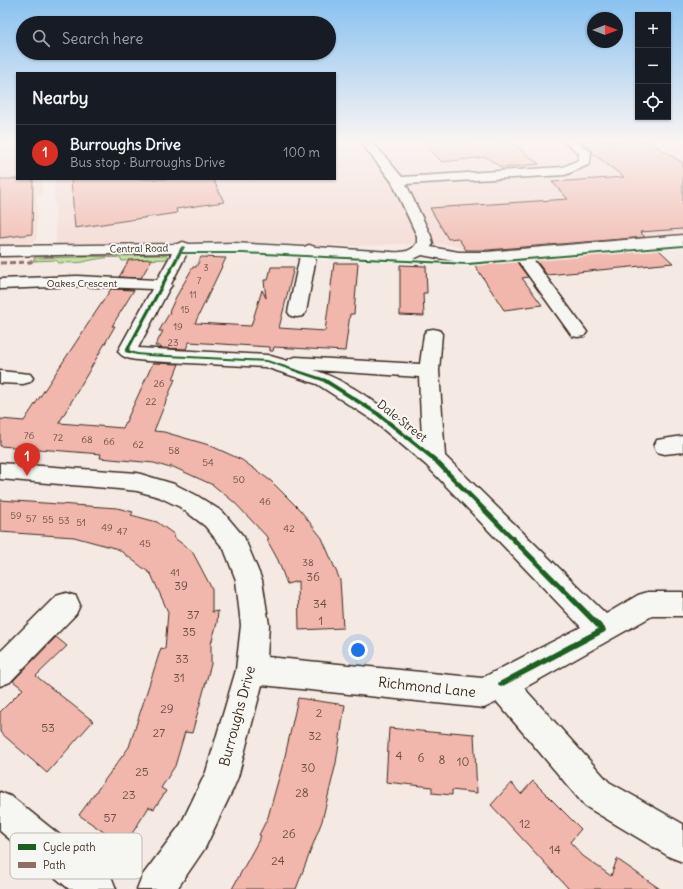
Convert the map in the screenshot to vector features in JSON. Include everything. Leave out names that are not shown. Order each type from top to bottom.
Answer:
[{"type":"street","points":[[399,182],[424,236],[425,244],[419,250]]},
{"type":"street","name":"Central Road","points":[[0,251],[183,247],[309,250],[400,256],[412,254],[419,250],[459,257],[521,254],[683,240]]},
{"type":"street","name":"Dale Street","points":[[183,247],[164,285],[127,351],[148,355],[429,371]]},
{"type":"street","points":[[297,312],[309,250]]},
{"type":"street","points":[[521,254],[578,332]]},
{"type":"street","name":"Oakes Crescent","points":[[0,284],[77,281],[164,285]]},
{"type":"street","name":"Dale Street","points":[[433,334],[429,371],[434,459]]},
{"type":"street","name":"Dale Street","points":[[267,361],[324,380],[378,414],[434,459],[603,630]]},
{"type":"street","points":[[0,377],[23,378]]},
{"type":"street","name":"Burroughs Drive","points":[[0,471],[137,482],[166,490],[188,501],[214,519],[235,544],[249,580],[255,625],[251,670],[221,777],[194,836],[155,889]]},
{"type":"street","points":[[683,604],[648,604],[603,630],[501,684],[597,794],[683,844]]},
{"type":"street","points":[[0,672],[66,605]]},
{"type":"street","name":"Richmond Lane","points":[[251,670],[484,693],[501,684]]},
{"type":"street","points":[[0,809],[29,833]]},
{"type":"street","points":[[86,879],[98,889]]},
{"type":"shaded area","points":[[0,182],[42,182],[42,195],[37,196],[36,240],[20,245],[0,245]]},
{"type":"shaded area","points":[[54,182],[683,182],[683,236],[482,252],[478,249],[465,249],[451,245],[401,244],[357,246],[224,241],[56,244]]},
{"type":"green space","points":[[167,256],[168,259],[122,261],[121,258],[113,257],[77,263],[59,263],[56,260],[33,261],[35,258]]},
{"type":"building","points":[[0,182],[33,182],[32,234],[0,238]]},
{"type":"building","points":[[71,182],[215,182],[224,202],[176,209],[177,213],[75,228]]},
{"type":"building","points":[[552,182],[683,182],[683,229],[640,232],[645,237],[487,250],[466,250],[458,238],[448,239],[430,208],[568,199]]},
{"type":"building","points":[[658,249],[673,263],[547,275],[535,259]]},
{"type":"building","points":[[201,257],[226,258],[195,323],[251,326],[262,290],[266,298],[264,280],[268,280],[271,267],[294,267],[279,328],[325,331],[334,263],[358,263],[354,314],[350,314],[345,351],[274,347],[273,351],[270,351],[270,347],[189,342],[186,349],[160,348],[160,346],[155,346],[163,331],[159,331],[170,312],[176,297],[193,267],[196,267]]},
{"type":"building","points":[[152,259],[141,278],[119,277],[129,260]]},
{"type":"building","points":[[516,261],[528,277],[522,278],[542,305],[504,310],[474,264]]},
{"type":"building","points":[[400,265],[426,266],[427,293],[423,293],[424,316],[400,315]]},
{"type":"building","points":[[111,289],[134,290],[112,326],[115,326],[59,423],[123,428],[153,363],[179,364],[173,379],[175,379],[154,431],[164,432],[209,445],[242,460],[271,481],[300,510],[322,538],[340,580],[343,628],[299,630],[298,581],[287,584],[278,560],[267,540],[269,539],[235,503],[213,485],[171,466],[170,468],[154,463],[100,458],[101,454],[0,446],[0,419],[24,421]]},
{"type":"building","points":[[0,500],[117,508],[133,512],[131,515],[157,522],[175,535],[173,537],[192,551],[212,589],[212,612],[218,611],[217,623],[211,644],[211,664],[192,733],[185,732],[175,766],[161,788],[166,791],[154,809],[149,807],[132,833],[105,833],[79,815],[129,747],[161,648],[165,649],[168,612],[151,574],[118,549],[74,537],[0,532]]},
{"type":"building","points":[[56,637],[67,646],[36,676],[93,721],[47,773],[0,732],[0,712],[23,689],[13,681]]},
{"type":"building","points":[[298,698],[345,705],[336,763],[322,821],[296,889],[232,889],[261,836],[259,835],[268,817],[285,756]]},
{"type":"building","points":[[389,728],[451,734],[451,732],[474,734],[477,793],[452,790],[452,795],[432,793],[432,787],[386,782]]},
{"type":"building","points":[[533,781],[581,829],[570,842],[583,856],[611,876],[617,859],[660,889],[569,889],[491,805],[511,783],[521,794]]},
{"type":"marked path","points":[[0,263],[31,262],[34,256]]},
{"type":"cycle path","points":[[180,253],[242,253],[468,264],[683,246]]},
{"type":"cycle path","points":[[183,247],[127,351],[148,355],[267,361],[324,380],[378,414],[434,459],[603,630],[501,684]]},
{"type":"place","name":"Burroughs Drive","points":[[27,476]]}]
